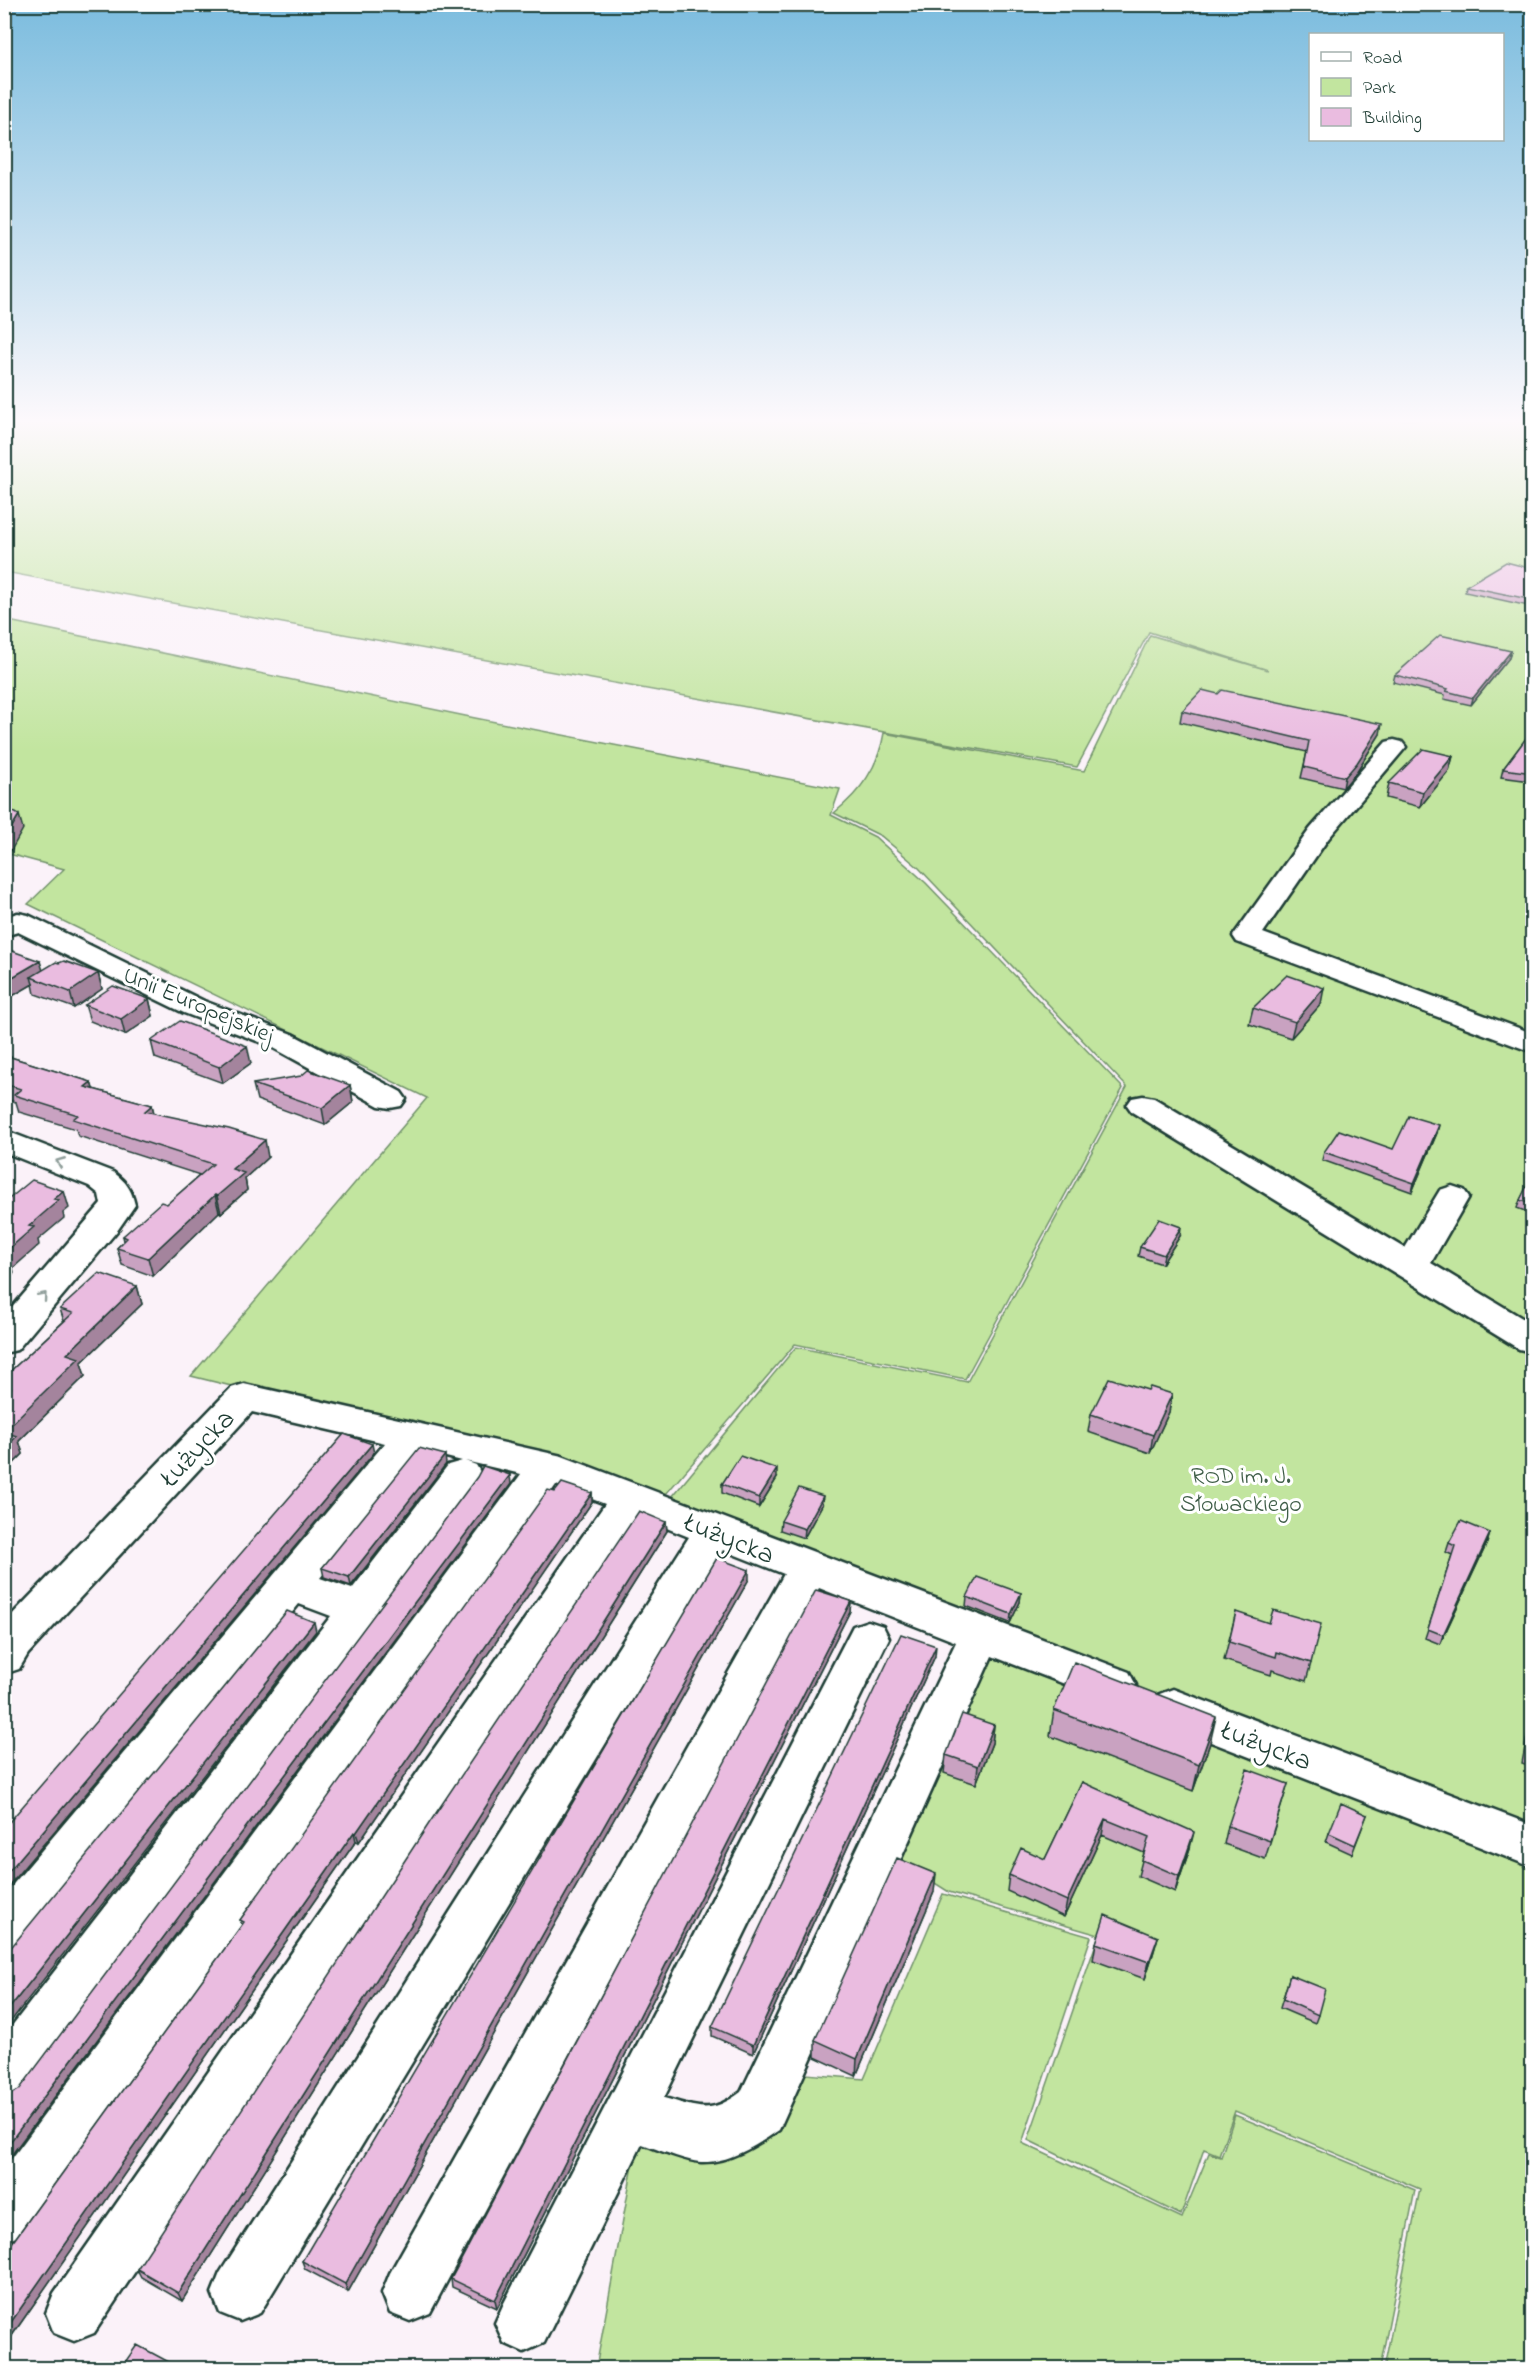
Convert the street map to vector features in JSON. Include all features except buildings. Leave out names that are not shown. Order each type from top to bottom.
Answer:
[{"type":"street","points":[[1394,747],[1319,834],[1247,936],[1533,1043]]},
{"type":"street","name":"Unii Europejskiej","points":[[4,928],[18,921],[194,1007],[281,1040],[390,1099]]},
{"type":"street","points":[[1143,1105],[1533,1340]]},
{"type":"street","points":[[4,1140],[101,1179],[115,1190],[118,1205],[4,1341]]},
{"type":"street","points":[[1411,1267],[1452,1197]]},
{"type":"street","name":"Łużycka","points":[[4,1657],[13,1642],[244,1397],[548,1466],[631,1497],[714,1532],[1533,1846]]},
{"type":"street","points":[[4,1932],[413,1436]]},
{"type":"street","points":[[4,2215],[548,1466]]},
{"type":"street","points":[[4,2079],[462,1475]]},
{"type":"street","points":[[74,2313],[631,1497]]},
{"type":"street","points":[[240,2293],[714,1532]]},
{"type":"street","points":[[410,2293],[809,1568]]},
{"type":"street","points":[[290,1584],[361,1609]]},
{"type":"street","points":[[629,2114],[701,2135],[735,2129],[760,2111],[981,1634]]},
{"type":"street","points":[[524,2323],[868,1638]]},
{"type":"green space","name":"ROD im. J. Słowackiego","points":[[5,531],[1532,531],[1532,2368],[1384,2368],[1420,2189],[1235,2111],[1219,2155],[1204,2149],[1181,2215],[1028,2140],[1099,1935],[949,1892],[892,1856],[986,1631],[662,1509],[796,1347],[967,1382],[1127,1087],[919,868],[881,836],[834,813],[867,778],[873,768],[884,733],[1084,771],[1150,635],[1268,670],[1149,632],[1077,767],[5,572]]},
{"type":"green space","points":[[4,620],[475,718],[840,789],[831,815],[875,837],[926,883],[1123,1088],[965,1379],[795,1344],[666,1494],[191,1376],[427,1098],[28,904],[64,869],[5,853]]},
{"type":"green space","points":[[943,1894],[1091,1937],[1022,2143],[1182,2218],[1209,2153],[1221,2157],[1235,2115],[1415,2190],[1380,2368],[596,2368],[636,2148],[779,2123],[794,2073],[864,2079]]}]
